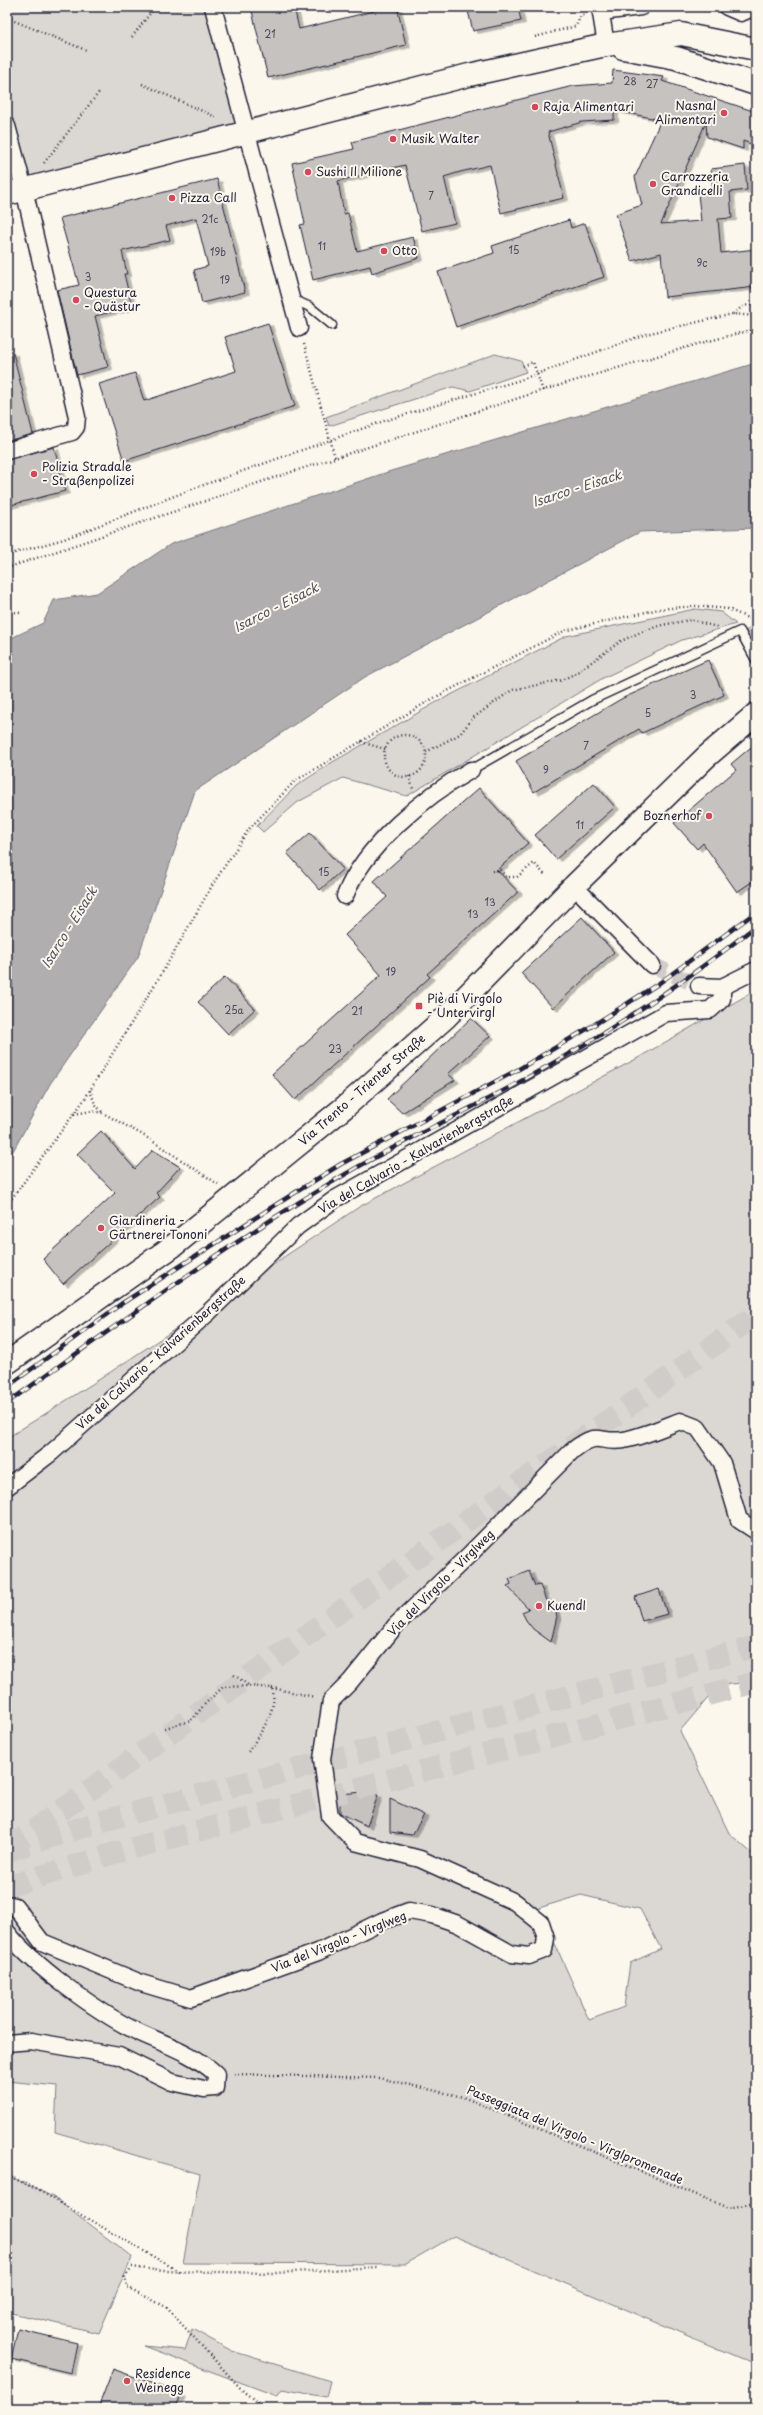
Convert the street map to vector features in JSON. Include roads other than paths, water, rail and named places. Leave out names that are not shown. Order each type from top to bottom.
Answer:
[{"type":"street","points":[[214,7],[299,328]]},
{"type":"street","points":[[606,45],[601,10],[641,7]]},
{"type":"street","points":[[727,7],[741,12],[755,7]]},
{"type":"street","points":[[16,191],[469,75],[606,45],[681,34],[756,49]]},
{"type":"street","points":[[606,45],[676,58],[756,84]]},
{"type":"street","points":[[7,126],[16,191],[77,417],[76,427],[72,432],[7,452]]},
{"type":"street","name":"Via Trento - Trienter Straße","points":[[7,1363],[173,1246],[346,1106],[445,1018],[574,886],[706,757],[756,714]]},
{"type":"street","points":[[345,896],[365,863],[390,832],[417,806],[447,784],[471,770]]},
{"type":"street","points":[[574,886],[652,965]]},
{"type":"street","points":[[699,986],[722,987],[756,970]]},
{"type":"street","name":"Via del Calvario - Kalvarienbergstraße","points":[[7,1487],[51,1453],[208,1313],[298,1226],[335,1200],[666,1013],[710,1010],[722,999],[722,987]]},
{"type":"street","name":"Via del Virgolo - Virglweg","points":[[7,1904],[14,1906],[42,1942],[141,1983],[191,1998],[318,1952],[382,1921],[409,1911],[432,1915],[458,1924],[512,1954],[529,1956],[544,1950],[546,1938],[540,1924],[515,1902],[420,1859],[355,1842],[330,1816],[322,1759],[331,1701],[350,1682],[396,1625],[472,1553],[572,1450],[586,1440],[596,1438],[622,1440],[645,1435],[680,1421],[698,1428],[722,1463],[739,1520],[756,1531]]},
{"type":"street","points":[[7,1932],[14,1942],[61,1982],[122,2024],[204,2063],[216,2074],[216,2088],[204,2089],[172,2082],[119,2056],[31,2041],[7,2044]]},
{"type":"lane","points":[[291,298],[310,307],[332,325]]},
{"type":"lane","points":[[471,770],[592,700],[740,631],[756,660]]},
{"type":"water","name":"Isarco - Eisack","points":[[756,363],[756,528],[640,532],[365,677],[195,791],[138,957],[50,1084],[7,1162],[7,640],[43,623],[54,600],[97,593],[171,544],[391,471]]},
{"type":"tunnel","points":[[652,965],[699,986]]},
{"type":"tunnel","points":[[7,1849],[756,1315]]},
{"type":"tunnel","points":[[7,1851],[99,1822],[756,1646]]},
{"type":"tunnel","points":[[7,1887],[111,1854],[756,1682]]},
{"type":"railway","points":[[7,1387],[121,1304],[277,1204],[341,1164],[519,1069],[592,1026],[658,984],[756,912]]},
{"type":"railway","points":[[7,1403],[215,1257],[300,1201],[366,1162],[503,1091],[585,1044],[672,988],[756,926]]},
{"type":"place","name":"Raja Alimentari","points":[[535,107]]},
{"type":"place","name":"Nasnal Alimentari","points":[[724,113]]},
{"type":"place","name":"Musik Walter","points":[[393,139]]},
{"type":"place","name":"Sushi Il Milione","points":[[308,172]]},
{"type":"place","name":"Carrozzeria Grandicelli","points":[[653,184]]},
{"type":"place","name":"Pizza Call","points":[[172,198]]},
{"type":"place","name":"Otto","points":[[384,251]]},
{"type":"place","name":"Questura - Quästur","points":[[76,300]]},
{"type":"place","name":"Polizia Stradale - Straßenpolizei","points":[[34,474]]},
{"type":"place","name":"Boznerhof","points":[[709,816]]},
{"type":"place","name":"Piè di Virgolo - Untervirgl","points":[[419,1006]]},
{"type":"place","name":"Giardineria - Gärtnerei Tononi","points":[[101,1228]]},
{"type":"place","name":"Kuendl","points":[[539,1606]]},
{"type":"place","name":"Residence Weinegg","points":[[127,2381]]}]
